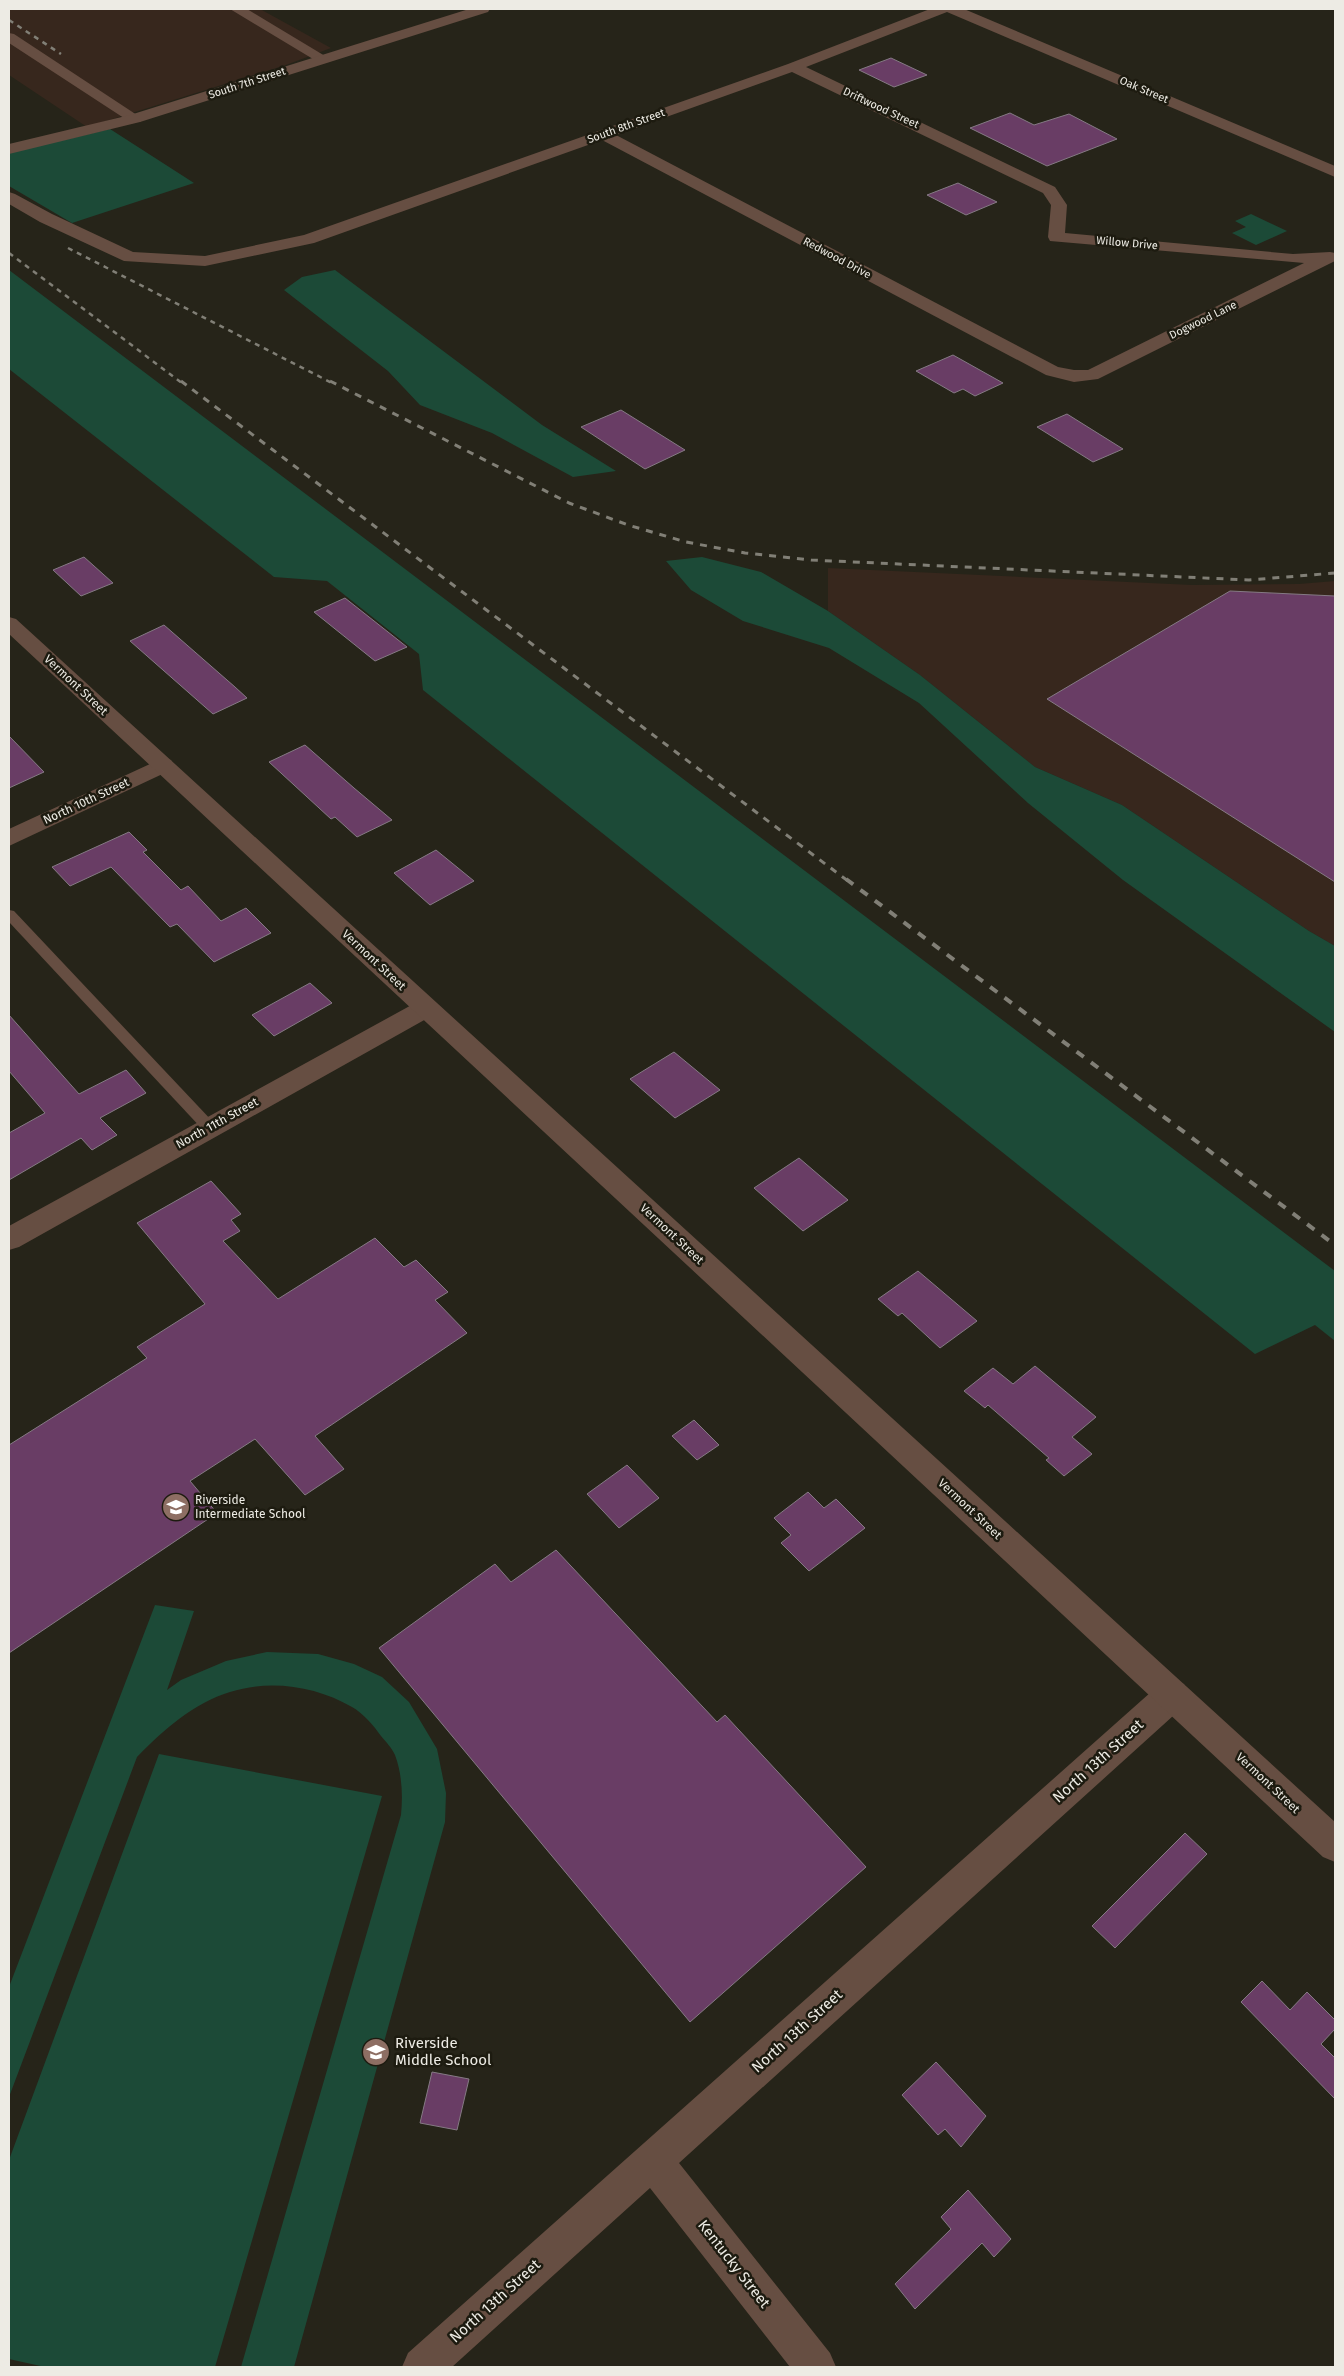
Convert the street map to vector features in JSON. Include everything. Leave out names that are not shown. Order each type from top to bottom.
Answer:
[{"type":"street","points":[[237,9],[323,59]]},
{"type":"street","name":"South 7th Street","points":[[9,149],[135,119],[482,9]]},
{"type":"street","name":"South 8th Street","points":[[9,197],[46,218],[130,257],[206,261],[308,239],[793,66],[942,9]]},
{"type":"street","name":"Oak Street","points":[[952,9],[1335,172]]},
{"type":"street","points":[[9,36],[135,119]]},
{"type":"street","name":"Driftwood Street","points":[[793,66],[969,150]]},
{"type":"street","name":"Redwood Drive","points":[[602,134],[1052,371],[1074,376]]},
{"type":"street","name":"Willow Drive","points":[[969,150],[1049,190],[1059,204],[1056,237],[1293,259],[1332,256]]},
{"type":"street","name":"Dogwood Lane","points":[[1074,376],[1092,375],[1332,256]]},
{"type":"street","name":"Vermont Street","points":[[9,623],[1335,1845]]},
{"type":"street","name":"North 10th Street","points":[[9,838],[163,765]]},
{"type":"street","name":"North 11th Street","points":[[9,1239],[426,1008]]},
{"type":"street","name":"North 13th Street","points":[[422,2367],[1172,1695]]},
{"type":"street","name":"Kentucky Street","points":[[652,2160],[816,2367]]},
{"type":"lane","points":[[9,914],[209,1127]]},
{"type":"shaded area","points":[[9,9],[260,9],[331,48],[286,65],[87,127],[9,75]]},
{"type":"shaded area","points":[[828,568],[1192,585],[1299,584],[1335,581],[1335,946],[1309,931],[1122,805],[1035,767],[920,675],[828,611]]},
{"type":"green space","points":[[110,129],[194,183],[72,223],[9,186],[9,153]]},
{"type":"green space","points":[[1251,214],[1287,231],[1256,245],[1232,233],[1246,227],[1235,221]]},
{"type":"green space","points":[[9,270],[1335,1271],[1335,1341],[1315,1325],[1255,1354],[423,690],[419,654],[327,581],[274,577],[9,369]]},
{"type":"green space","points":[[335,270],[542,425],[616,471],[573,477],[492,433],[420,405],[388,371],[284,290],[302,277]]},
{"type":"green space","points":[[702,557],[761,572],[828,611],[920,675],[1035,767],[1122,805],[1309,931],[1335,946],[1335,1032],[1123,880],[1028,803],[919,703],[829,648],[743,621],[691,590],[666,561]]},
{"type":"green space","points":[[155,1605],[194,1611],[167,1690],[181,1680],[226,1661],[267,1652],[318,1654],[354,1664],[382,1677],[409,1702],[437,1749],[446,1793],[445,1822],[294,2367],[241,2367],[401,1815],[401,1785],[395,1755],[389,1745],[364,1716],[338,1700],[308,1690],[277,1685],[245,1688],[217,1697],[192,1710],[168,1727],[137,1757],[9,2097],[9,1987]]},
{"type":"green space","points":[[159,1754],[382,1796],[215,2367],[45,2367],[9,2359],[9,2160]]},
{"type":"building","points":[[891,58],[927,75],[894,87],[859,70]]},
{"type":"building","points":[[1010,113],[1034,125],[1069,114],[1117,139],[1047,166],[970,128]]},
{"type":"building","points":[[958,183],[997,202],[966,215],[927,195]]},
{"type":"building","points":[[953,355],[1003,383],[975,396],[963,389],[954,393],[916,371]]},
{"type":"building","points":[[621,410],[685,450],[645,469],[581,427]]},
{"type":"building","points":[[1067,414],[1123,449],[1093,462],[1037,427]]},
{"type":"building","points":[[84,557],[113,583],[81,596],[53,570]]},
{"type":"building","points":[[1230,591],[1335,596],[1335,882],[1047,699]]},
{"type":"building","points":[[345,598],[407,647],[375,661],[314,612]]},
{"type":"building","points":[[164,625],[247,698],[213,714],[130,641]]},
{"type":"building","points":[[9,736],[44,772],[9,788]]},
{"type":"building","points":[[305,745],[392,820],[357,837],[335,817],[331,819],[269,762]]},
{"type":"building","points":[[129,832],[147,850],[143,852],[181,890],[188,886],[221,921],[246,908],[271,933],[214,962],[177,924],[170,927],[111,867],[70,886],[52,867]]},
{"type":"building","points":[[436,850],[474,881],[430,905],[394,873]]},
{"type":"building","points":[[310,983],[332,1003],[274,1036],[252,1015]]},
{"type":"building","points":[[9,1015],[79,1094],[126,1070],[146,1093],[100,1118],[117,1135],[92,1150],[81,1138],[9,1180],[9,1133],[45,1113],[9,1071]]},
{"type":"building","points":[[674,1052],[720,1090],[675,1118],[630,1079]]},
{"type":"building","points":[[799,1158],[848,1200],[803,1231],[754,1188]]},
{"type":"building","name":"Riverside Intermediate School","points":[[211,1181],[241,1214],[231,1220],[240,1231],[223,1241],[278,1299],[375,1238],[404,1267],[416,1260],[448,1292],[435,1300],[467,1333],[315,1436],[344,1469],[305,1495],[255,1439],[190,1481],[217,1513],[9,1653],[9,1445],[147,1358],[137,1347],[205,1304],[137,1223]]},
{"type":"building","points":[[918,1271],[977,1321],[940,1348],[902,1313],[898,1316],[878,1299]]},
{"type":"building","points":[[1035,1366],[1096,1417],[1072,1437],[1092,1454],[1064,1476],[1046,1460],[1049,1458],[988,1405],[985,1408],[964,1391],[993,1368],[1013,1384]]},
{"type":"building","points":[[694,1420],[719,1445],[697,1460],[672,1436]]},
{"type":"building","points":[[627,1465],[659,1498],[619,1528],[587,1494]]},
{"type":"building","points":[[808,1492],[824,1508],[836,1499],[865,1528],[809,1571],[781,1543],[791,1535],[774,1518]]},
{"type":"building","points":[[556,1550],[717,1722],[725,1715],[866,1867],[690,2022],[379,1648],[495,1564],[511,1582]]},
{"type":"building","points":[[1185,1833],[1207,1854],[1115,1948],[1092,1926]]},
{"type":"building","points":[[1262,1981],[1290,2010],[1307,1992],[1335,2020],[1335,2029],[1321,2044],[1335,2058],[1335,2099],[1241,2002]]},
{"type":"building","points":[[936,2062],[986,2116],[961,2147],[945,2129],[938,2135],[902,2095]]},
{"type":"building","points":[[432,2072],[469,2079],[457,2130],[420,2123]]},
{"type":"building","points":[[968,2190],[1011,2239],[994,2257],[982,2243],[915,2309],[895,2284],[951,2229],[941,2217]]},
{"type":"railway","points":[[9,20],[61,54]]},
{"type":"railway","points":[[68,248],[332,383]]},
{"type":"railway","points":[[9,253],[182,383]]},
{"type":"railway","points":[[181,381],[848,881]]},
{"type":"railway","points":[[330,381],[569,503],[628,525],[686,542],[745,553],[811,560],[1249,580],[1335,573]]},
{"type":"railway","points":[[846,879],[1335,1245]]},
{"type":"place","name":"Riverside Intermediate School","points":[[176,1507]]},
{"type":"place","name":"Riverside Middle School","points":[[376,2052]]}]
